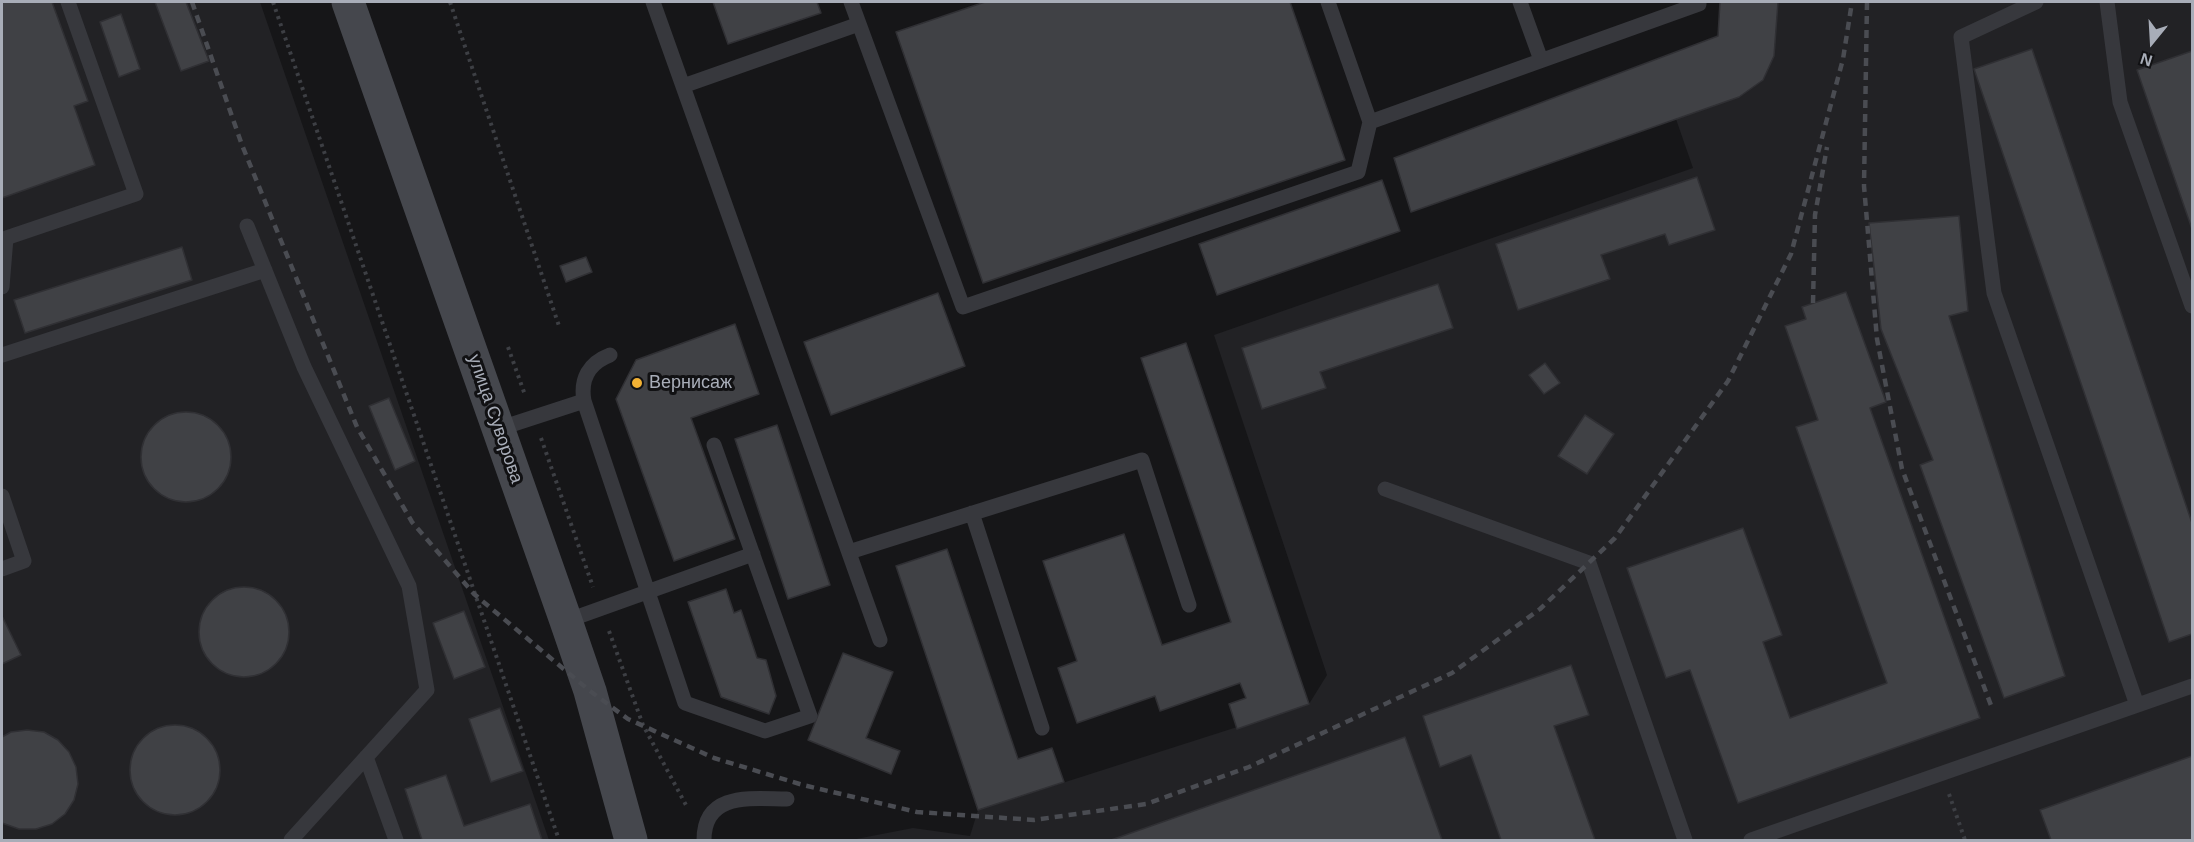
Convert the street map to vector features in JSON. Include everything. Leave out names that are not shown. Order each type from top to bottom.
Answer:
[{"type":"main road","name":"улица Суворова","points":[[348,2],[590,691],[631,840]]},
{"type":"lane","points":[[2,287],[6,238],[136,194],[68,2]]},
{"type":"lane","points":[[653,2],[880,640]]},
{"type":"lane","points":[[851,2],[963,307],[1358,172],[1370,122],[1328,2]]},
{"type":"lane","points":[[1520,2],[1541,60]]},
{"type":"lane","points":[[1370,122],[1700,2]]},
{"type":"lane","points":[[2036,2],[1961,37],[1994,293],[2137,705]]},
{"type":"lane","points":[[2107,2],[2120,102],[2193,306]]},
{"type":"lane","points":[[683,86],[859,24]]},
{"type":"lane","points":[[247,226],[304,367],[409,586],[427,690],[291,840]]},
{"type":"lane","points":[[2,355],[265,270]]},
{"type":"lane","points":[[610,355],[593,364],[587,371],[582,391],[584,401],[686,703],[765,731],[810,716],[714,445]]},
{"type":"lane","points":[[498,429],[584,401]]},
{"type":"lane","points":[[849,552],[1142,460],[1189,604]]},
{"type":"lane","points":[[1385,489],[1589,563],[1685,840]]},
{"type":"lane","points":[[2,496],[24,561],[2,568]]},
{"type":"lane","points":[[972,513],[1042,728]]},
{"type":"lane","points":[[566,621],[753,554]]},
{"type":"lane","points":[[1751,840],[2193,686]]},
{"type":"lane","points":[[366,757],[396,840]]},
{"type":"lane","points":[[704,840],[709,818],[725,802],[737,799],[787,799]]},
{"type":"path","points":[[273,2],[559,840]]},
{"type":"path","points":[[450,2],[560,329]]},
{"type":"path","points":[[1942,774],[1965,840]]},
{"type":"shaded area","points":[[2,2],[260,2],[549,840],[2,840]]},
{"type":"shaded area","points":[[1778,2],[2192,2],[2192,840],[851,840],[913,828],[970,836],[978,810],[1309,704],[1327,675],[1214,335],[1693,168],[1676,119],[1739,97],[1763,80],[1774,56]]},
{"type":"building","points":[[2,2],[52,2],[88,101],[74,106],[95,165],[2,198]]},
{"type":"building","points":[[155,2],[186,2],[209,61],[181,71]]},
{"type":"building","points":[[713,2],[817,2],[821,13],[728,44]]},
{"type":"building","points":[[985,2],[1290,2],[1345,160],[983,283],[896,32]]},
{"type":"building","points":[[1720,2],[1778,2],[1774,56],[1763,80],[1739,97],[1411,212],[1394,158],[1718,36]]},
{"type":"building","points":[[121,14],[140,69],[119,77],[100,22]]},
{"type":"building","points":[[2032,49],[2192,523],[2192,634],[2169,642],[1974,69]]},
{"type":"building","points":[[2192,51],[2192,229],[2137,70]]},
{"type":"building","points":[[1697,177],[1715,230],[1669,245],[1665,234],[1601,255],[1610,279],[1518,310],[1496,244]]},
{"type":"building","points":[[1382,180],[1400,231],[1217,295],[1199,244]]},
{"type":"building","points":[[1959,216],[1968,311],[1949,316],[2065,676],[2004,698],[1920,465],[1933,460],[1881,329],[1869,223]]},
{"type":"building","points":[[182,247],[192,280],[25,333],[14,300]]},
{"type":"building","points":[[586,257],[592,272],[566,282],[560,266]]},
{"type":"building","points":[[1438,284],[1453,328],[1320,372],[1326,388],[1262,409],[1242,348]]},
{"type":"building","points":[[1846,292],[1886,402],[1870,408],[1980,718],[1738,803],[1690,670],[1666,678],[1627,568],[1743,528],[1782,635],[1763,642],[1790,718],[1887,683],[1796,427],[1818,420],[1785,326],[1806,319],[1802,307]]},
{"type":"building","points":[[938,293],[965,366],[831,415],[804,342]]},
{"type":"building","points":[[735,324],[759,394],[691,418],[735,539],[674,561],[616,399],[636,360]]},
{"type":"building","points":[[1186,343],[1309,704],[1237,729],[1229,704],[1246,698],[1240,683],[1160,711],[1155,696],[1077,723],[1058,668],[1077,661],[1043,561],[1124,534],[1162,645],[1231,622],[1141,358]]},
{"type":"building","points":[[1545,363],[1560,383],[1544,394],[1529,375]]},
{"type":"building","points":[[389,398],[415,461],[395,470],[369,406]]},
{"type":"building","points":[[186,412],[203,415],[218,425],[228,440],[231,457],[228,474],[218,489],[203,499],[186,502],[169,499],[154,489],[144,474],[141,457],[144,440],[154,425],[169,415]]},
{"type":"building","points":[[1585,415],[1614,434],[1587,474],[1558,456]]},
{"type":"building","points":[[777,425],[830,585],[788,599],[735,439]]},
{"type":"building","points":[[947,549],[1018,759],[1052,748],[1064,782],[978,810],[896,566]]},
{"type":"building","points":[[244,587],[261,590],[276,600],[286,615],[289,632],[286,649],[276,664],[261,674],[244,677],[227,674],[212,664],[202,649],[199,632],[202,615],[212,600],[227,590]]},
{"type":"building","points":[[726,589],[734,613],[741,610],[757,658],[766,660],[776,696],[769,714],[721,697],[688,602]]},
{"type":"building","points":[[464,611],[485,667],[454,679],[433,623]]},
{"type":"building","points":[[2,616],[21,655],[2,664]]},
{"type":"building","points":[[843,653],[893,672],[866,738],[900,751],[891,774],[808,740]]},
{"type":"building","points":[[1571,665],[1589,715],[1554,726],[1595,840],[1501,840],[1471,755],[1440,767],[1423,716]]},
{"type":"building","points":[[500,708],[523,771],[491,782],[469,719]]},
{"type":"building","points":[[175,725],[192,728],[207,738],[217,753],[220,770],[217,787],[207,802],[192,812],[175,815],[158,812],[143,802],[133,787],[130,770],[133,753],[143,738],[158,728]]},
{"type":"building","points":[[27,730],[44,732],[58,740],[69,752],[76,767],[78,784],[74,800],[65,814],[52,824],[36,829],[19,829],[2,823],[2,737],[11,732]]},
{"type":"building","points":[[1405,737],[1442,840],[1111,840]]},
{"type":"building","points":[[2192,756],[2192,840],[2051,840],[2040,810]]},
{"type":"building","points":[[446,775],[464,826],[530,804],[542,840],[422,840],[405,789]]},
{"type":"railway","points":[[192,2],[242,145],[357,427],[412,522],[474,594],[590,691],[628,719],[714,758],[803,785],[917,812],[1034,820],[1146,804],[1249,767],[1452,673],[1540,609],[1615,538],[1728,381],[1791,254],[1843,59],[1852,2]]},
{"type":"railway","points":[[1867,2],[1864,186],[1877,339],[1902,469],[1992,708]]},
{"type":"railway","points":[[1813,303],[1815,215],[1827,147]]},
{"type":"place","name":"Вернисаж","points":[[637,383]]}]
